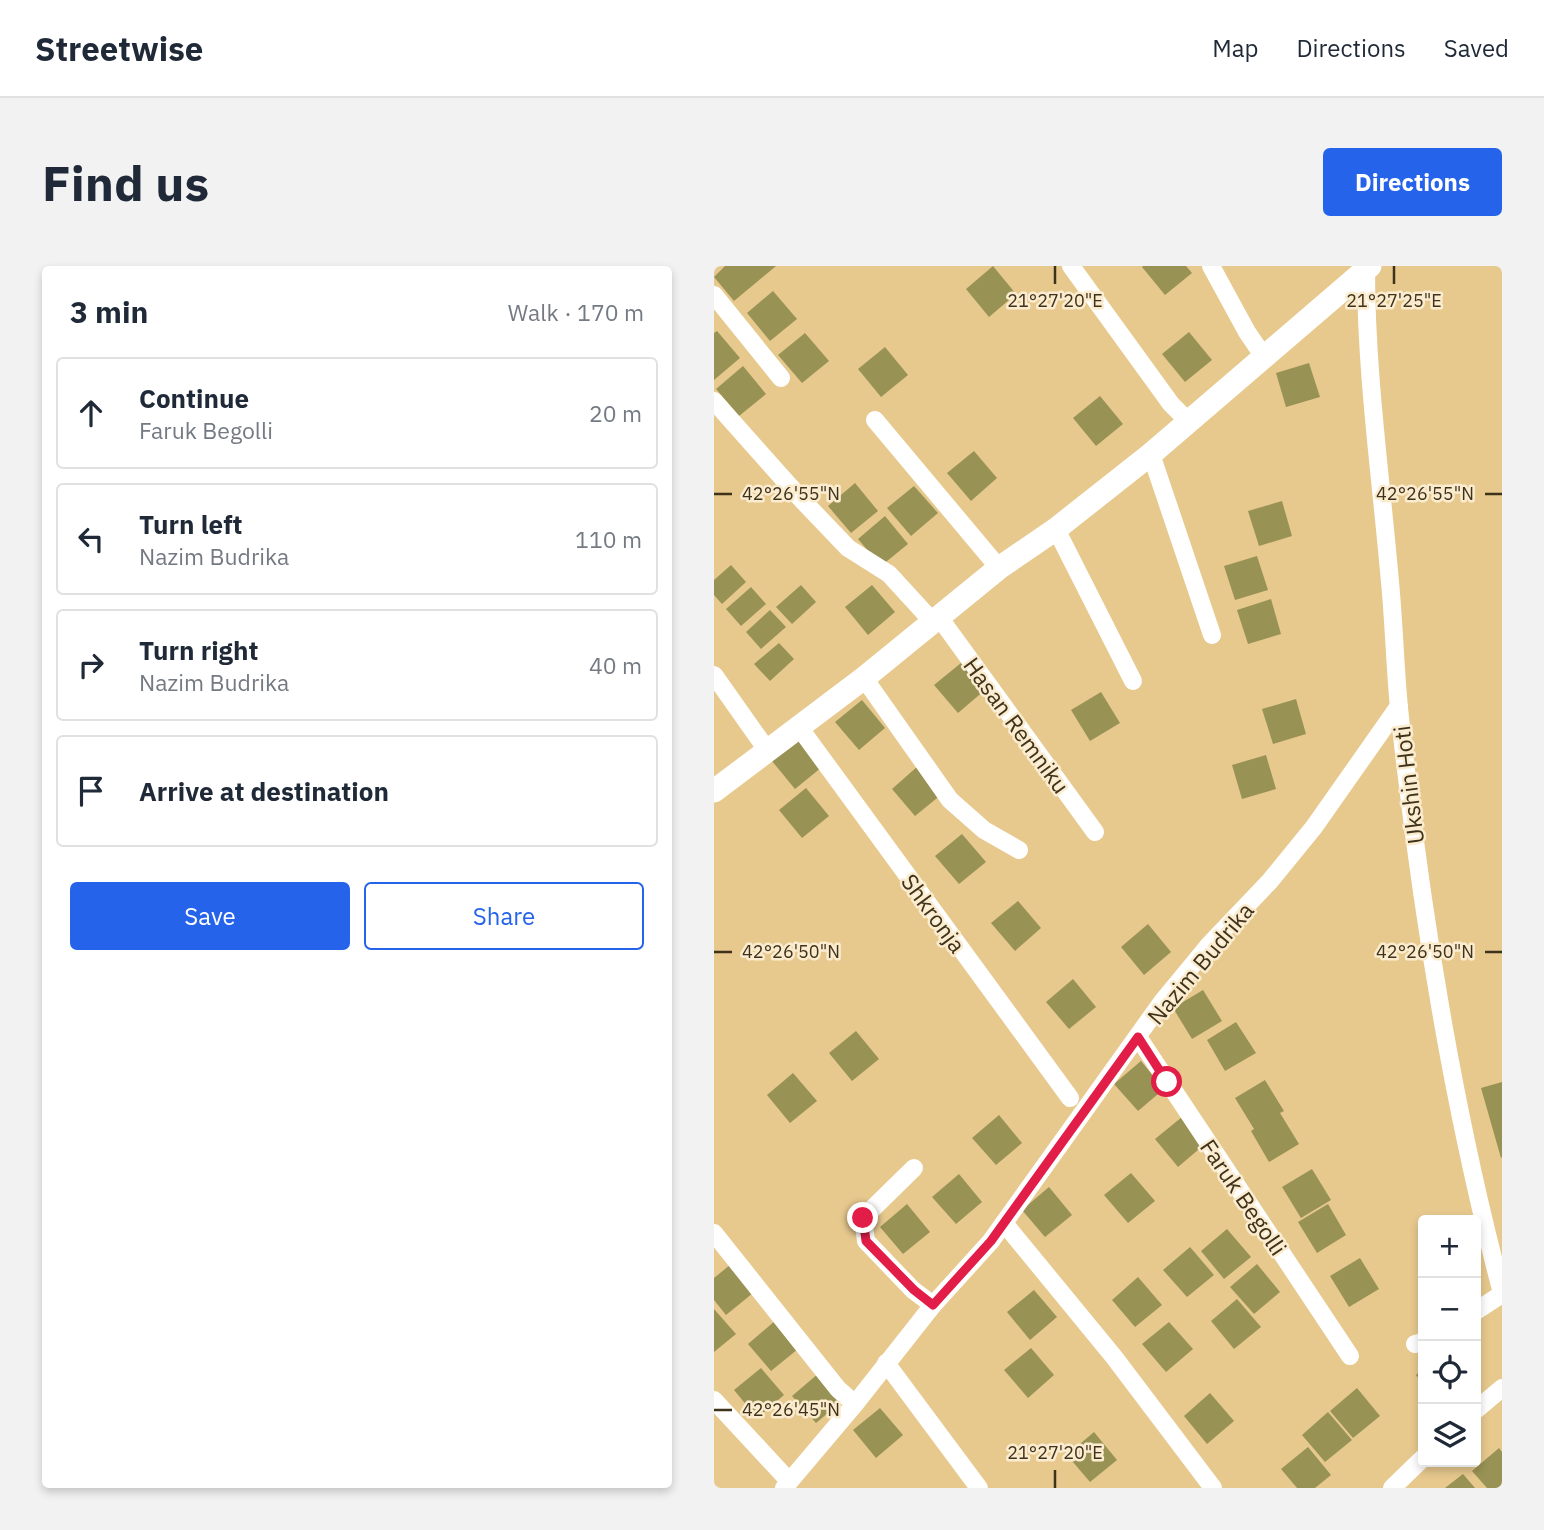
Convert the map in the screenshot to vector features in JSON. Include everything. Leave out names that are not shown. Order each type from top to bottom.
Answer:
[{"type":"street","points":[[1071,266],[1171,404],[1189,422]]},
{"type":"street","points":[[1211,266],[1247,332],[1264,357]]},
{"type":"street","points":[[714,791],[864,678],[999,568],[1056,528],[1151,454],[1368,268]]},
{"type":"street","name":"Ukshin Hoti","points":[[1368,268],[1366,303],[1377,461],[1390,581],[1399,706],[1428,939],[1454,1088],[1477,1198],[1502,1293],[1481,1308]]},
{"type":"street","points":[[714,295],[781,378]]},
{"type":"street","name":"Hasan Remniku","points":[[714,401],[803,502],[848,548],[889,574],[936,620],[1095,832]]},
{"type":"street","points":[[875,420],[999,568]]},
{"type":"street","points":[[1151,454],[1212,635]]},
{"type":"street","points":[[1056,528],[1133,681]]},
{"type":"street","points":[[714,675],[766,750]]},
{"type":"street","points":[[864,678],[950,800],[984,830],[1019,850]]},
{"type":"street","name":"Nazim Budrika","points":[[786,1485],[855,1404],[933,1305],[1004,1223],[1162,1002],[1209,946],[1270,881],[1314,827],[1399,706]]},
{"type":"street","name":"Shkronja","points":[[799,727],[1070,1098]]},
{"type":"street","name":"Faruk Begolli","points":[[1138,1037],[1350,1356]]},
{"type":"street","points":[[915,1168],[863,1218],[866,1241],[914,1290],[933,1305]]},
{"type":"street","points":[[1004,1223],[1114,1357],[1213,1488]]},
{"type":"street","points":[[714,1233],[838,1389],[855,1404]]},
{"type":"street","points":[[886,1363],[979,1488]]},
{"type":"street","points":[[1481,1405],[1502,1388]]},
{"type":"street","points":[[714,1400],[786,1485]]},
{"type":"street","points":[[1392,1488],[1418,1463]]},
{"type":"building","points":[[725,266],[776,266],[734,301],[714,277]]},
{"type":"building","points":[[993,266],[1016,294],[989,317],[966,289]]},
{"type":"building","points":[[1143,266],[1186,266],[1192,273],[1165,295]]},
{"type":"building","points":[[773,291],[797,319],[770,341],[747,313]]},
{"type":"building","points":[[717,331],[740,358],[714,380],[714,333]]},
{"type":"building","points":[[1189,332],[1212,360],[1185,382],[1162,354]]},
{"type":"building","points":[[805,333],[829,361],[802,383],[778,355]]},
{"type":"building","points":[[885,347],[908,375],[881,397],[858,369]]},
{"type":"building","points":[[1309,363],[1320,397],[1286,407],[1276,373]]},
{"type":"building","points":[[743,366],[766,394],[739,416],[716,389]]},
{"type":"building","points":[[1100,396],[1123,424],[1096,446],[1073,418]]},
{"type":"building","points":[[974,451],[997,478],[971,501],[947,473]]},
{"type":"building","points":[[855,483],[878,511],[851,533],[828,506]]},
{"type":"building","points":[[914,486],[938,513],[911,536],[887,508]]},
{"type":"building","points":[[1282,501],[1292,536],[1259,546],[1248,511]]},
{"type":"building","points":[[885,516],[908,544],[881,566],[858,539]]},
{"type":"building","points":[[1257,556],[1268,590],[1235,600],[1224,566]]},
{"type":"building","points":[[731,565],[746,582],[722,604],[714,595],[714,580]]},
{"type":"building","points":[[801,585],[816,602],[792,624],[776,607]]},
{"type":"building","points":[[872,585],[895,612],[868,635],[845,607]]},
{"type":"building","points":[[751,587],[766,604],[741,626],[726,609]]},
{"type":"building","points":[[1271,599],[1281,634],[1248,644],[1237,610]]},
{"type":"building","points":[[770,610],[786,627],[761,649],[746,632]]},
{"type":"building","points":[[779,643],[794,659],[770,681],[754,664]]},
{"type":"building","points":[[961,663],[985,690],[958,713],[934,685]]},
{"type":"building","points":[[1101,692],[1120,723],[1090,741],[1071,710]]},
{"type":"building","points":[[1296,699],[1306,734],[1273,744],[1262,709]]},
{"type":"building","points":[[862,700],[885,728],[859,750],[835,722]]},
{"type":"building","points":[[799,739],[822,767],[795,789],[772,761]]},
{"type":"building","points":[[1266,755],[1276,789],[1242,799],[1232,765]]},
{"type":"building","points":[[918,766],[942,794],[915,816],[892,789]]},
{"type":"building","points":[[806,788],[829,816],[802,838],[779,810]]},
{"type":"building","points":[[962,834],[986,862],[959,884],[935,856]]},
{"type":"building","points":[[1018,901],[1041,928],[1015,951],[991,923]]},
{"type":"building","points":[[1148,924],[1171,952],[1144,975],[1121,947]]},
{"type":"building","points":[[1073,979],[1096,1007],[1069,1029],[1046,1002]]},
{"type":"building","points":[[1203,990],[1222,1021],[1192,1039],[1173,1008]]},
{"type":"building","points":[[1236,1022],[1256,1053],[1225,1071],[1207,1040]]},
{"type":"building","points":[[856,1031],[879,1059],[852,1081],[829,1053]]},
{"type":"building","points":[[1141,1061],[1164,1089],[1138,1111],[1114,1084]]},
{"type":"building","points":[[793,1073],[817,1101],[790,1123],[767,1095]]},
{"type":"building","points":[[1265,1080],[1284,1111],[1280,1113],[1299,1144],[1269,1162],[1251,1131],[1254,1129],[1235,1098]]},
{"type":"building","points":[[1502,1082],[1502,1157],[1501,1158],[1481,1088]]},
{"type":"building","points":[[999,1115],[1022,1143],[996,1165],[972,1138]]},
{"type":"building","points":[[1182,1117],[1205,1144],[1178,1167],[1155,1139]]},
{"type":"building","points":[[1312,1169],[1331,1200],[1301,1218],[1282,1187]]},
{"type":"building","points":[[1131,1173],[1155,1201],[1128,1223],[1104,1195]]},
{"type":"building","points":[[959,1174],[982,1202],[956,1224],[932,1197]]},
{"type":"building","points":[[1049,1187],[1072,1215],[1045,1237],[1022,1210]]},
{"type":"building","points":[[907,1204],[930,1232],[903,1254],[880,1227]]},
{"type":"building","points":[[1328,1204],[1346,1235],[1317,1253],[1298,1222]]},
{"type":"building","points":[[1227,1229],[1251,1257],[1224,1279],[1201,1251]]},
{"type":"building","points":[[1190,1247],[1214,1275],[1187,1297],[1163,1270]]},
{"type":"building","points":[[1360,1258],[1379,1289],[1349,1307],[1330,1276]]},
{"type":"building","points":[[1257,1264],[1280,1292],[1254,1314],[1230,1287]]},
{"type":"building","points":[[730,1265],[753,1293],[726,1315],[714,1300],[714,1278]]},
{"type":"building","points":[[1138,1277],[1162,1305],[1135,1327],[1112,1300]]},
{"type":"building","points":[[1034,1290],[1057,1317],[1030,1340],[1007,1312]]},
{"type":"building","points":[[1237,1299],[1261,1327],[1234,1349],[1211,1321]]},
{"type":"building","points":[[714,1309],[736,1334],[714,1352]]},
{"type":"building","points":[[775,1321],[798,1349],[771,1371],[748,1344]]},
{"type":"building","points":[[1169,1322],[1193,1349],[1166,1372],[1142,1344]]},
{"type":"building","points":[[1031,1348],[1054,1375],[1028,1398],[1004,1370]]},
{"type":"building","points":[[761,1368],[784,1395],[757,1418],[734,1390]]},
{"type":"building","points":[[819,1373],[842,1401],[816,1423],[792,1396]]},
{"type":"building","points":[[1357,1388],[1380,1416],[1353,1438],[1330,1411]]},
{"type":"building","points":[[1210,1393],[1234,1421],[1207,1444],[1184,1416]]},
{"type":"building","points":[[880,1408],[903,1435],[876,1458],[853,1430]]},
{"type":"building","points":[[1328,1412],[1352,1440],[1325,1462],[1302,1435]]},
{"type":"building","points":[[1094,1432],[1117,1460],[1090,1482],[1067,1455]]},
{"type":"building","points":[[1308,1447],[1331,1475],[1315,1488],[1297,1488],[1281,1469]]},
{"type":"building","points":[[1499,1448],[1502,1452],[1502,1488],[1487,1488],[1472,1471],[1481,1467],[1481,1463]]},
{"type":"building","points":[[1463,1474],[1475,1488],[1445,1488]]},
{"type":"route","points":[[863,1218],[866,1241],[914,1290],[933,1305],[991,1241],[1138,1037],[1167,1082]]}]
